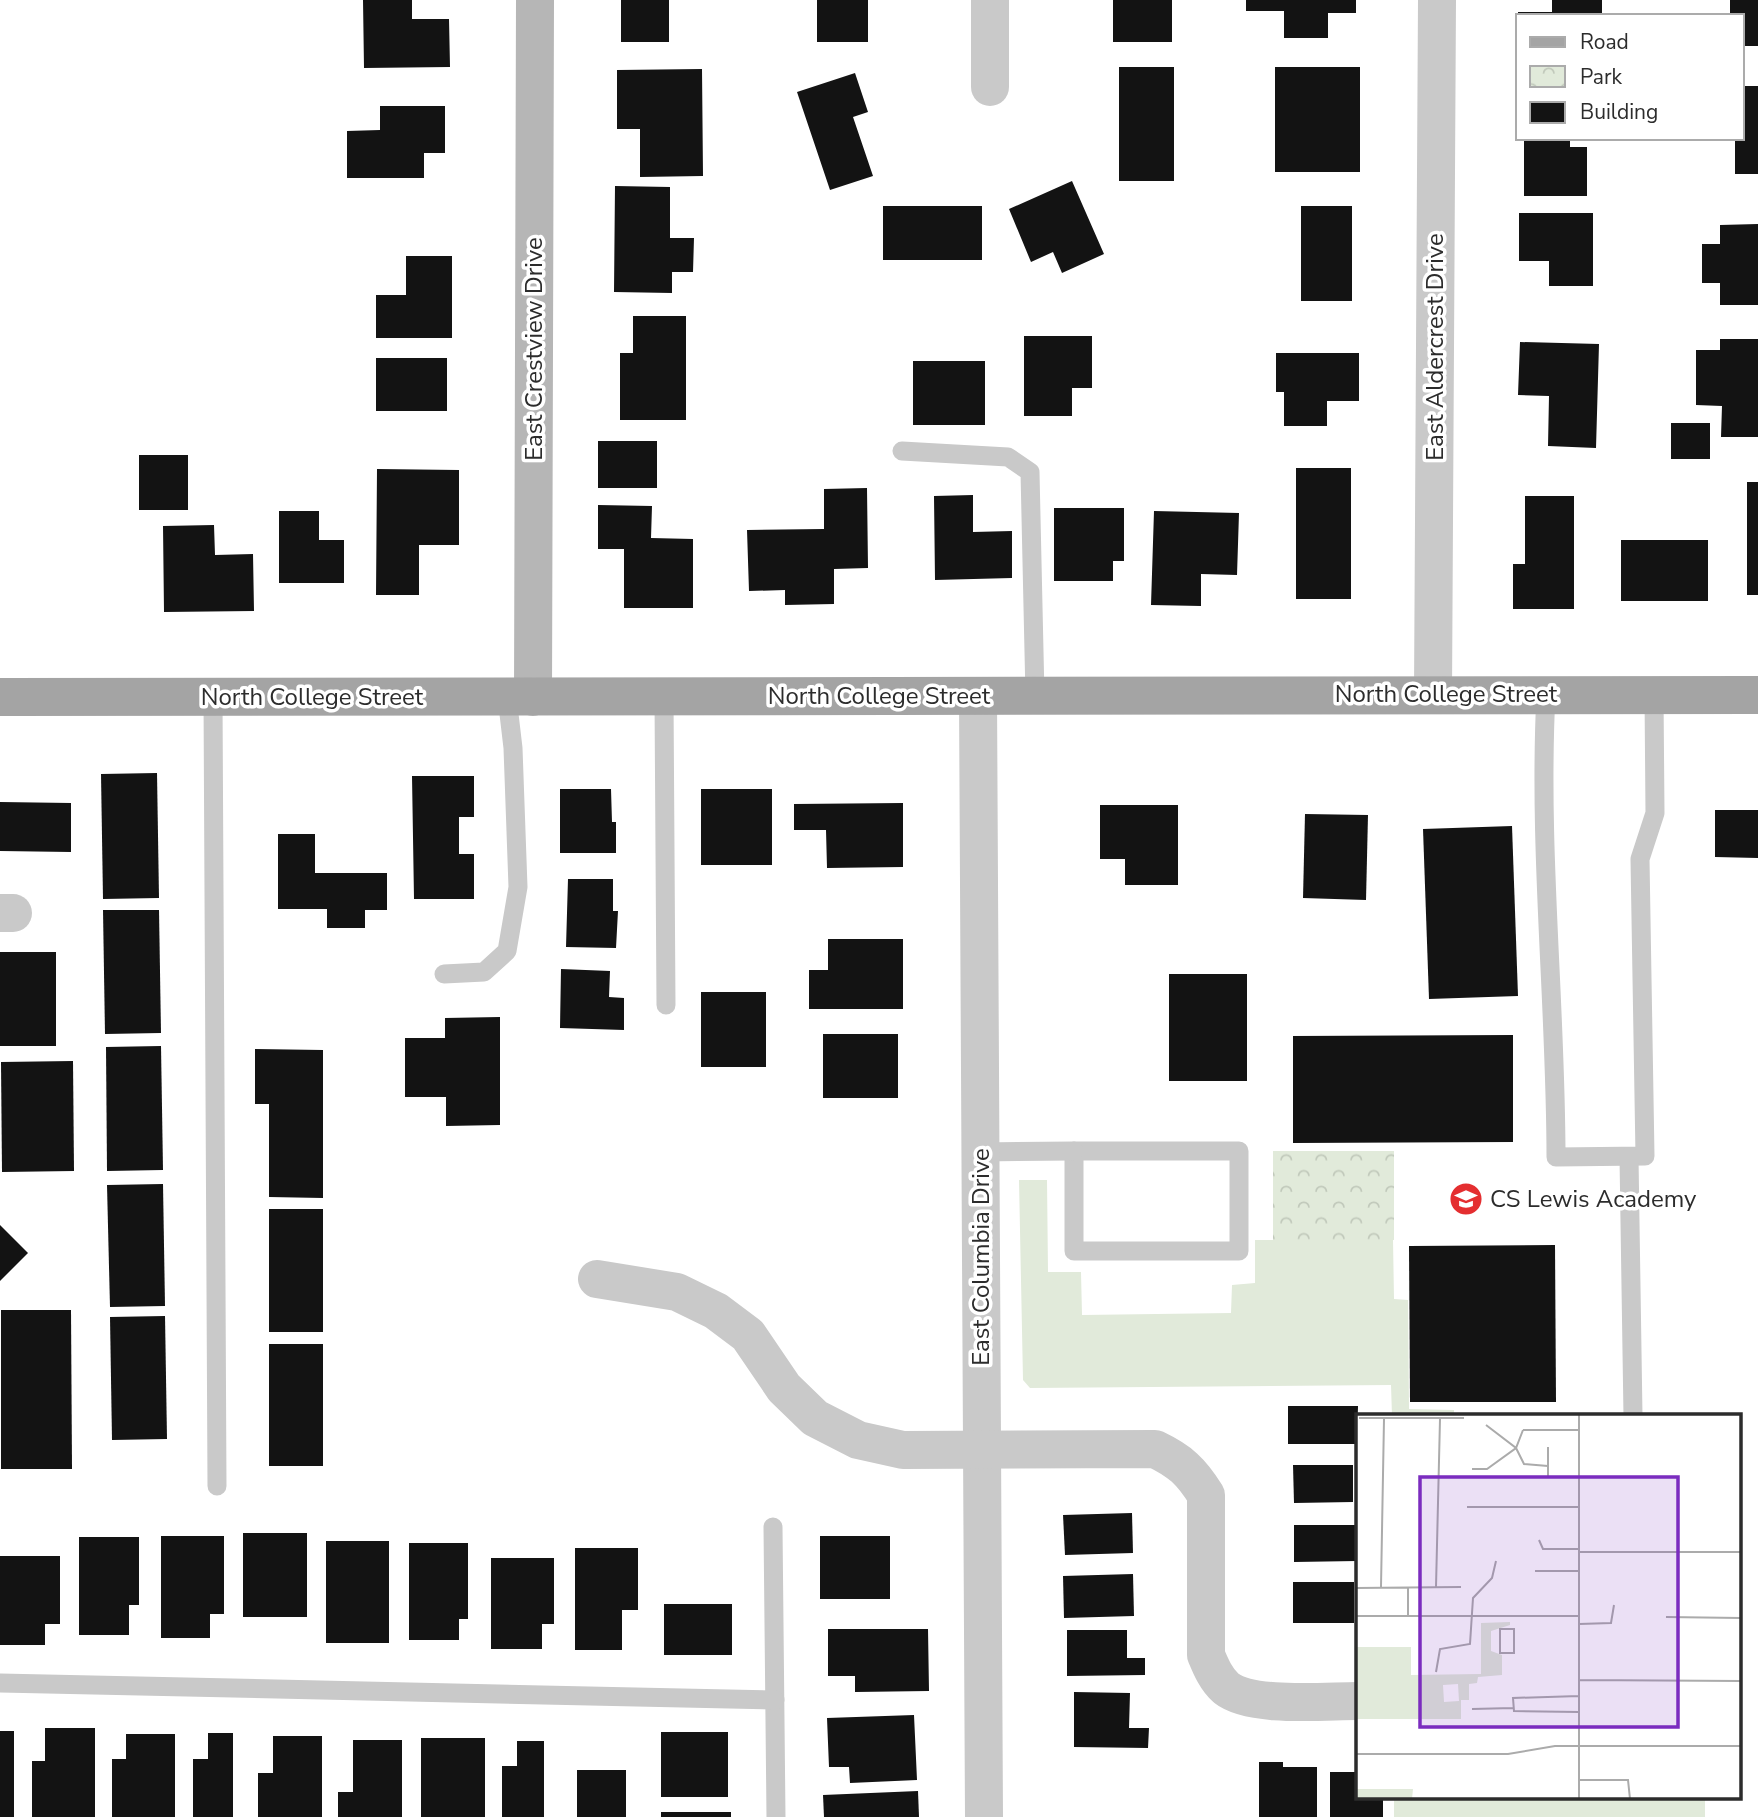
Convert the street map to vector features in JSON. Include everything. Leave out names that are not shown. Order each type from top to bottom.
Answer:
[{"type":"main road","name":"North College Street","points":[[0,697],[1758,695]]},
{"type":"street","name":"East Crestview Drive","points":[[520,697],[535,0]]},
{"type":"street","points":[[990,0],[990,87]]},
{"type":"street","name":"East Aldercrest Drive","points":[[1433,694],[1437,0]]},
{"type":"street","name":"East Columbia Drive","points":[[978,696],[984,1817]]},
{"type":"street","points":[[597,1279],[677,1292],[716,1311],[748,1335],[784,1388],[816,1418],[858,1440],[903,1450],[1155,1449],[1176,1459],[1193,1475],[1206,1495],[1206,1655],[1213,1673],[1226,1687],[1242,1697],[1261,1700],[1356,1701]]},
{"type":"lane","points":[[901,451],[1008,457],[1030,472],[1035,696]]},
{"type":"lane","points":[[1546,694],[1547,870],[1556,1157],[1645,1156],[1640,859],[1655,813],[1654,694]]},
{"type":"lane","points":[[213,696],[217,1486]]},
{"type":"lane","points":[[444,974],[484,972],[508,951],[518,887],[513,748],[520,697]]},
{"type":"lane","points":[[664,697],[666,1005]]},
{"type":"lane","points":[[980,1152],[1074,1151],[1239,1151],[1239,1251],[1074,1251],[1074,1151]]},
{"type":"lane","points":[[1629,1157],[1633,1414]]},
{"type":"lane","points":[[773,1527],[776,1817]]},
{"type":"lane","points":[[0,1683],[775,1700]]},
{"type":"green space","points":[[1273,1151],[1394,1151],[1394,1240],[1273,1240]]},
{"type":"green space","points":[[1019,1180],[1047,1180],[1048,1272],[1081,1272],[1082,1315],[1231,1313],[1232,1285],[1255,1283],[1255,1240],[1393,1239],[1394,1299],[1408,1300],[1409,1409],[1454,1410],[1454,1414],[1392,1414],[1391,1385],[1030,1388],[1023,1380]]},
{"type":"green space","points":[[1394,1800],[1705,1800],[1705,1817],[1394,1817]]},
{"type":"building","points":[[363,0],[412,0],[412,19],[449,19],[450,67],[364,68]]},
{"type":"building","points":[[621,0],[669,0],[669,42],[621,42]]},
{"type":"building","points":[[817,0],[868,0],[868,42],[817,42]]},
{"type":"building","points":[[1113,0],[1172,0],[1172,42],[1113,42]]},
{"type":"building","points":[[1246,0],[1356,0],[1356,13],[1328,13],[1328,38],[1284,38],[1284,11],[1246,11]]},
{"type":"building","points":[[1552,0],[1602,0],[1602,14],[1518,14],[1552,12]]},
{"type":"building","points":[[1730,0],[1758,0],[1758,46],[1744,46],[1744,14],[1730,14]]},
{"type":"building","points":[[1119,67],[1174,67],[1174,181],[1119,181]]},
{"type":"building","points":[[1275,67],[1360,67],[1360,172],[1275,172]]},
{"type":"building","points":[[702,69],[703,176],[640,177],[640,129],[617,129],[617,70]]},
{"type":"building","points":[[855,73],[868,112],[853,117],[873,176],[830,190],[797,92]]},
{"type":"building","points":[[1744,86],[1758,86],[1758,174],[1735,174],[1735,140],[1744,140]]},
{"type":"building","points":[[380,106],[445,106],[445,153],[424,153],[424,178],[347,178],[347,131],[380,130]]},
{"type":"building","points":[[1524,140],[1570,140],[1570,147],[1587,147],[1587,196],[1524,196]]},
{"type":"building","points":[[1072,181],[1104,254],[1062,273],[1053,252],[1031,262],[1009,209]]},
{"type":"building","points":[[615,186],[670,187],[670,238],[694,238],[693,272],[672,272],[672,293],[614,292]]},
{"type":"building","points":[[883,206],[982,206],[982,260],[883,260]]},
{"type":"building","points":[[1301,206],[1352,206],[1352,301],[1301,301]]},
{"type":"building","points":[[1519,213],[1593,213],[1593,286],[1549,286],[1549,261],[1519,261]]},
{"type":"building","points":[[1758,224],[1758,305],[1720,305],[1720,283],[1702,283],[1702,244],[1720,244],[1720,225]]},
{"type":"building","points":[[406,256],[452,256],[452,338],[376,338],[376,295],[406,295]]},
{"type":"building","points":[[633,316],[686,316],[686,420],[620,420],[620,353],[633,353]]},
{"type":"building","points":[[1024,336],[1092,336],[1092,388],[1072,388],[1072,416],[1024,416]]},
{"type":"building","points":[[1720,339],[1758,339],[1758,437],[1721,437],[1722,406],[1696,405],[1696,350],[1720,350]]},
{"type":"building","points":[[1520,342],[1599,344],[1596,448],[1548,446],[1549,396],[1518,395]]},
{"type":"building","points":[[1276,353],[1359,353],[1359,401],[1327,401],[1327,426],[1284,426],[1284,392],[1276,392]]},
{"type":"building","points":[[376,358],[447,358],[447,411],[376,411]]},
{"type":"building","points":[[913,361],[985,361],[985,425],[913,425]]},
{"type":"building","points":[[1671,423],[1710,423],[1710,459],[1671,459]]},
{"type":"building","points":[[598,441],[657,441],[657,488],[598,488]]},
{"type":"building","points":[[139,455],[188,455],[188,510],[139,510]]},
{"type":"building","points":[[1296,468],[1351,468],[1351,599],[1296,599]]},
{"type":"building","points":[[377,469],[459,470],[459,545],[419,545],[419,595],[376,595]]},
{"type":"building","points":[[1747,482],[1758,482],[1758,595],[1747,595]]},
{"type":"building","points":[[867,488],[868,568],[834,569],[834,604],[785,605],[785,590],[749,591],[747,530],[824,529],[824,489]]},
{"type":"building","points":[[973,495],[973,532],[1012,531],[1012,578],[935,580],[934,496]]},
{"type":"building","points":[[1525,496],[1574,496],[1574,609],[1513,609],[1513,564],[1525,564]]},
{"type":"building","points":[[598,505],[652,506],[651,538],[693,539],[693,608],[624,608],[624,549],[598,549]]},
{"type":"building","points":[[1054,508],[1124,508],[1124,561],[1113,561],[1113,581],[1054,581]]},
{"type":"building","points":[[279,511],[319,511],[319,540],[344,540],[344,583],[279,583]]},
{"type":"building","points":[[1154,511],[1239,513],[1237,575],[1201,574],[1201,606],[1151,605]]},
{"type":"building","points":[[214,525],[215,555],[253,554],[254,611],[164,612],[163,526]]},
{"type":"building","points":[[1621,540],[1708,540],[1708,601],[1621,601]]},
{"type":"building","points":[[157,773],[159,898],[103,899],[101,774]]},
{"type":"building","points":[[412,776],[474,776],[474,817],[459,817],[459,854],[474,854],[474,899],[414,899]]},
{"type":"building","points":[[560,789],[611,789],[612,822],[616,822],[616,853],[560,853]]},
{"type":"building","points":[[701,789],[772,789],[772,865],[701,865]]},
{"type":"building","points":[[0,802],[71,803],[71,852],[0,851]]},
{"type":"building","points":[[903,803],[903,867],[827,868],[826,830],[794,830],[794,804]]},
{"type":"building","points":[[1100,805],[1178,805],[1178,885],[1125,885],[1125,859],[1100,859]]},
{"type":"building","points":[[1715,810],[1758,810],[1758,858],[1715,857]]},
{"type":"building","points":[[1305,814],[1368,815],[1366,900],[1303,898]]},
{"type":"building","points":[[1512,826],[1518,996],[1429,999],[1423,829]]},
{"type":"building","points":[[278,834],[315,834],[315,873],[387,873],[387,910],[365,910],[365,928],[327,928],[327,909],[278,909]]},
{"type":"building","points":[[568,879],[613,879],[613,911],[618,911],[616,948],[566,947]]},
{"type":"building","points":[[103,910],[159,910],[161,1033],[105,1034]]},
{"type":"building","points":[[828,939],[903,939],[903,1009],[809,1009],[809,970],[828,970]]},
{"type":"building","points":[[0,952],[56,952],[56,1046],[0,1046]]},
{"type":"building","points":[[561,969],[610,971],[609,997],[624,998],[624,1030],[560,1028]]},
{"type":"building","points":[[1169,974],[1247,974],[1247,1081],[1169,1081]]},
{"type":"building","points":[[701,992],[766,992],[766,1067],[701,1067]]},
{"type":"building","points":[[500,1017],[500,1125],[446,1126],[446,1097],[405,1097],[405,1038],[445,1038],[445,1018]]},
{"type":"building","points":[[823,1034],[898,1034],[898,1098],[823,1098]]},
{"type":"building","points":[[1513,1035],[1513,1142],[1293,1143],[1293,1036]]},
{"type":"building","points":[[161,1046],[163,1170],[107,1171],[106,1047]]},
{"type":"building","points":[[255,1049],[323,1050],[323,1198],[269,1197],[269,1104],[255,1104]]},
{"type":"building","points":[[73,1061],[74,1171],[2,1172],[1,1062]]},
{"type":"building","points":[[163,1184],[165,1306],[110,1307],[107,1185]]},
{"type":"building","points":[[269,1209],[323,1209],[323,1332],[269,1332]]},
{"type":"building","points":[[0,1225],[28,1253],[0,1281]]},
{"type":"building","points":[[1555,1245],[1556,1402],[1410,1402],[1409,1246]]},
{"type":"building","points":[[1,1310],[71,1310],[72,1469],[1,1469]]},
{"type":"building","points":[[165,1316],[167,1439],[112,1440],[110,1317]]},
{"type":"building","points":[[269,1344],[323,1344],[323,1466],[269,1466]]},
{"type":"building","points":[[1288,1406],[1358,1406],[1356,1444],[1288,1444]]},
{"type":"building","points":[[1293,1465],[1353,1465],[1353,1502],[1294,1503]]},
{"type":"building","points":[[1132,1513],[1133,1553],[1065,1555],[1063,1515]]},
{"type":"building","points":[[1294,1525],[1356,1525],[1356,1561],[1294,1562]]},
{"type":"building","points":[[243,1533],[307,1533],[307,1617],[243,1617]]},
{"type":"building","points":[[161,1536],[224,1536],[224,1614],[210,1614],[210,1638],[161,1638]]},
{"type":"building","points":[[820,1536],[890,1536],[890,1599],[820,1599]]},
{"type":"building","points":[[79,1537],[139,1537],[139,1605],[129,1605],[129,1635],[79,1635]]},
{"type":"building","points":[[326,1541],[389,1541],[389,1643],[326,1643]]},
{"type":"building","points":[[409,1543],[468,1543],[468,1619],[459,1619],[459,1640],[409,1640]]},
{"type":"building","points":[[575,1548],[638,1548],[638,1610],[622,1610],[622,1650],[575,1650]]},
{"type":"building","points":[[0,1556],[60,1556],[60,1624],[45,1624],[45,1645],[0,1645]]},
{"type":"building","points":[[491,1558],[554,1558],[554,1624],[542,1624],[542,1649],[491,1649]]},
{"type":"building","points":[[1133,1574],[1134,1616],[1064,1618],[1063,1576]]},
{"type":"building","points":[[1293,1582],[1354,1582],[1354,1623],[1293,1623]]},
{"type":"building","points":[[664,1604],[732,1604],[732,1655],[664,1655]]},
{"type":"building","points":[[828,1629],[928,1629],[929,1691],[855,1692],[855,1676],[828,1676]]},
{"type":"building","points":[[1067,1630],[1127,1630],[1127,1658],[1145,1658],[1145,1675],[1067,1676]]},
{"type":"building","points":[[1074,1692],[1130,1693],[1129,1728],[1149,1728],[1148,1748],[1074,1747]]},
{"type":"building","points":[[914,1715],[917,1780],[850,1783],[849,1767],[829,1767],[827,1718]]},
{"type":"building","points":[[45,1728],[95,1728],[95,1817],[32,1817],[32,1761],[45,1761]]},
{"type":"building","points":[[0,1731],[14,1731],[14,1817],[0,1817]]},
{"type":"building","points":[[661,1732],[728,1732],[728,1797],[661,1797]]},
{"type":"building","points":[[208,1733],[233,1733],[233,1817],[193,1817],[193,1759],[208,1759]]},
{"type":"building","points":[[126,1734],[175,1734],[175,1817],[112,1817],[112,1759],[126,1759]]},
{"type":"building","points":[[273,1736],[322,1736],[322,1817],[258,1817],[258,1773],[273,1773]]},
{"type":"building","points":[[421,1738],[485,1738],[485,1817],[421,1817]]},
{"type":"building","points":[[353,1740],[402,1740],[402,1817],[338,1817],[338,1792],[353,1792]]},
{"type":"building","points":[[517,1741],[544,1741],[544,1817],[502,1817],[502,1766],[517,1766]]},
{"type":"building","points":[[1259,1762],[1283,1762],[1283,1767],[1317,1767],[1317,1817],[1259,1817]]},
{"type":"building","points":[[577,1770],[626,1770],[626,1817],[577,1817]]},
{"type":"building","points":[[1330,1772],[1356,1772],[1356,1800],[1383,1800],[1383,1817],[1330,1817]]},
{"type":"building","points":[[918,1791],[919,1817],[824,1817],[823,1795]]},
{"type":"building","points":[[661,1812],[731,1812],[731,1817],[661,1817]]},
{"type":"place","name":"CS Lewis Academy","points":[[1466,1199]]}]
